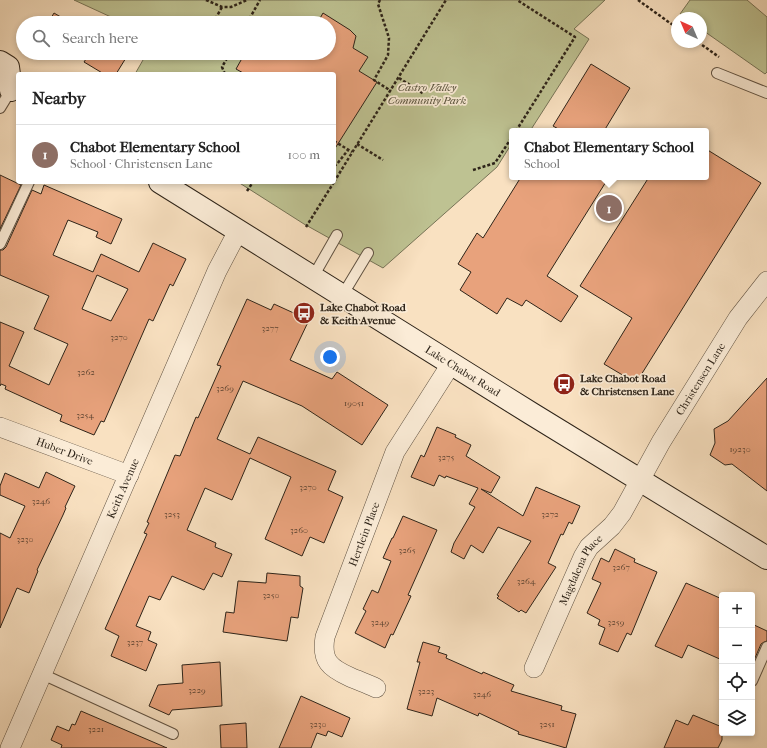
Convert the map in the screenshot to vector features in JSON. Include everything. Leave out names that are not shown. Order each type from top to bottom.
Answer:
[{"type":"main road","points":[[0,62],[8,67],[10,92]]},
{"type":"main road","name":"Lake Chabot Road","points":[[163,184],[451,364],[767,558]]},
{"type":"street","name":"Keith Avenue","points":[[10,748],[217,271],[238,231]]},
{"type":"street","name":"Christensen Lane","points":[[639,480],[738,318],[767,282]]},
{"type":"street","name":"Hertlein Place","points":[[376,688],[335,670],[328,663],[325,654],[325,637],[395,452],[451,364]]},
{"type":"street","name":"Huber Drive","points":[[0,427],[129,474]]},
{"type":"street","name":"Magdalena Place","points":[[534,668],[583,557],[589,547],[612,526],[622,513],[639,480]]},
{"type":"lane","points":[[717,74],[767,93]]},
{"type":"lane","points":[[0,108],[10,92]]},
{"type":"lane","points":[[0,244],[28,184]]},
{"type":"lane","points":[[312,277],[337,235]]},
{"type":"lane","points":[[342,296],[368,253]]},
{"type":"lane","points":[[755,674],[767,647]]},
{"type":"lane","points":[[42,674],[173,734]]},
{"type":"path","points":[[206,0],[222,7],[231,6],[248,0]]},
{"type":"path","points":[[251,16],[260,0]]},
{"type":"path","points":[[379,0],[378,4],[389,38],[388,55],[374,80],[391,91]]},
{"type":"path","points":[[336,179],[446,0]]},
{"type":"path","points":[[517,0],[575,36],[518,128]]},
{"type":"path","points":[[638,0],[671,24]]},
{"type":"path","points":[[217,16],[222,7]]},
{"type":"path","points":[[706,48],[725,62]]},
{"type":"path","points":[[224,72],[222,67],[226,60]]},
{"type":"path","points":[[399,78],[424,94]]},
{"type":"path","points":[[336,142],[352,152]]},
{"type":"path","points":[[473,170],[495,163],[509,142]]},
{"type":"path","points":[[357,144],[383,160]]},
{"type":"path","points":[[336,165],[348,150]]},
{"type":"path","points":[[247,191],[251,184]]},
{"type":"path","points":[[306,227],[333,184]]},
{"type":"green space","name":"Castro Valley Community Park","points":[[74,0],[605,0],[574,29],[589,39],[532,128],[509,128],[509,148],[497,167],[383,268],[304,224],[241,184],[336,184],[336,72],[136,72],[143,60],[336,60],[336,16],[109,16]]},
{"type":"green space","points":[[690,0],[747,0],[767,17],[767,72],[765,74],[707,33],[707,12],[681,12]]},
{"type":"building","points":[[54,13],[59,16],[52,16]]},
{"type":"building","points":[[336,21],[350,30],[356,36],[353,48],[368,57],[359,71],[377,82],[336,147],[336,72],[241,72],[236,69],[241,60],[336,60]]},
{"type":"building","points":[[85,60],[125,60],[117,72],[101,72],[84,62]]},
{"type":"building","points":[[591,64],[630,88],[606,128],[557,128],[553,126]]},
{"type":"building","points":[[709,151],[761,183],[636,383],[604,364],[632,318],[580,286],[647,180],[709,180]]},
{"type":"building","points":[[0,175],[16,183],[16,184],[21,185],[0,229]]},
{"type":"building","points":[[519,180],[607,180],[547,276],[578,296],[561,322],[526,300],[522,306],[507,298],[497,314],[460,290],[471,272],[458,264],[477,233],[483,238]]},
{"type":"building","points":[[44,185],[122,219],[111,244],[96,237],[98,232],[68,220],[53,255],[93,272],[101,254],[139,272],[153,243],[186,259],[173,286],[170,284],[153,321],[149,319],[104,422],[101,421],[94,435],[60,421],[62,415],[5,389],[6,386],[1,384],[0,386],[0,322],[24,332],[9,366],[49,385],[68,344],[34,329],[49,296],[0,275],[0,250],[3,250],[6,247],[32,190],[41,194]],"holes":[[[97,275],[128,289],[111,321],[82,309]]]},
{"type":"building","points":[[247,299],[271,310],[274,304],[309,320],[290,360],[332,379],[337,372],[388,405],[362,445],[302,406],[243,381],[217,439],[250,454],[258,437],[336,471],[328,490],[343,497],[324,543],[310,537],[302,556],[265,539],[291,477],[250,458],[232,500],[205,488],[187,530],[216,543],[215,547],[232,554],[222,577],[213,573],[204,590],[172,576],[160,600],[149,596],[136,626],[151,632],[148,640],[157,644],[146,671],[111,656],[119,636],[105,629],[147,534],[144,533],[149,523],[147,522],[175,455],[180,456],[196,417],[198,418],[221,366],[217,365]]},
{"type":"building","points":[[767,378],[767,491],[732,464],[725,465],[710,455],[715,443],[714,429],[728,421]]},
{"type":"building","points":[[437,427],[456,435],[455,437],[471,445],[466,456],[500,477],[491,493],[481,489],[523,516],[536,487],[580,506],[572,524],[569,522],[563,535],[561,534],[548,563],[556,567],[526,613],[521,610],[519,612],[497,598],[499,596],[497,595],[531,541],[498,527],[483,553],[471,545],[464,559],[451,552],[454,543],[475,507],[469,504],[478,488],[446,476],[445,478],[439,475],[434,486],[411,477],[421,455],[424,457]]},
{"type":"building","points":[[46,472],[75,486],[37,570],[38,571],[29,593],[17,588],[0,628],[0,533],[10,538],[25,506],[0,495],[0,486],[5,473],[39,488]]},
{"type":"building","points":[[403,516],[437,530],[408,595],[411,596],[393,635],[391,634],[385,648],[355,633],[366,611],[363,609],[372,590],[378,593],[391,561],[383,558]]},
{"type":"building","points":[[615,549],[635,559],[634,562],[657,572],[631,635],[627,633],[618,652],[599,644],[605,628],[598,625],[600,620],[587,613],[601,583],[592,579],[601,558],[609,562]]},
{"type":"building","points":[[267,573],[300,576],[300,586],[303,588],[298,618],[291,617],[287,641],[223,632],[226,612],[234,613],[238,581],[266,583]]},
{"type":"building","points":[[686,583],[719,598],[719,659],[688,645],[682,658],[655,646]]},
{"type":"building","points":[[755,625],[767,631],[767,641],[761,644],[755,658]]},
{"type":"building","points":[[423,642],[440,647],[438,652],[447,655],[446,658],[482,674],[483,672],[514,685],[511,691],[562,706],[561,710],[576,714],[566,748],[518,734],[519,732],[479,713],[478,716],[437,698],[432,716],[407,709],[420,662],[417,662]]},
{"type":"building","points":[[220,662],[222,706],[172,710],[169,715],[149,706],[158,685],[183,683],[182,665]]},
{"type":"building","points":[[301,696],[350,718],[342,737],[328,731],[326,736],[317,733],[311,748],[279,748]]},
{"type":"building","points":[[81,711],[167,748],[61,748],[62,745],[51,740],[57,726],[69,731],[72,724],[75,725]]},
{"type":"building","points":[[693,715],[719,726],[719,736],[722,736],[722,740],[718,748],[664,748],[676,720],[688,725]]},
{"type":"building","points":[[246,723],[247,748],[221,748],[220,725]]},
{"type":"place","name":"Chabot Elementary School","points":[[609,208]]},
{"type":"place","name":"Lake Chabot Road & Keith Avenue","points":[[304,313]]},
{"type":"place","name":"Lake Chabot Road & Christensen Lane","points":[[564,384]]}]
